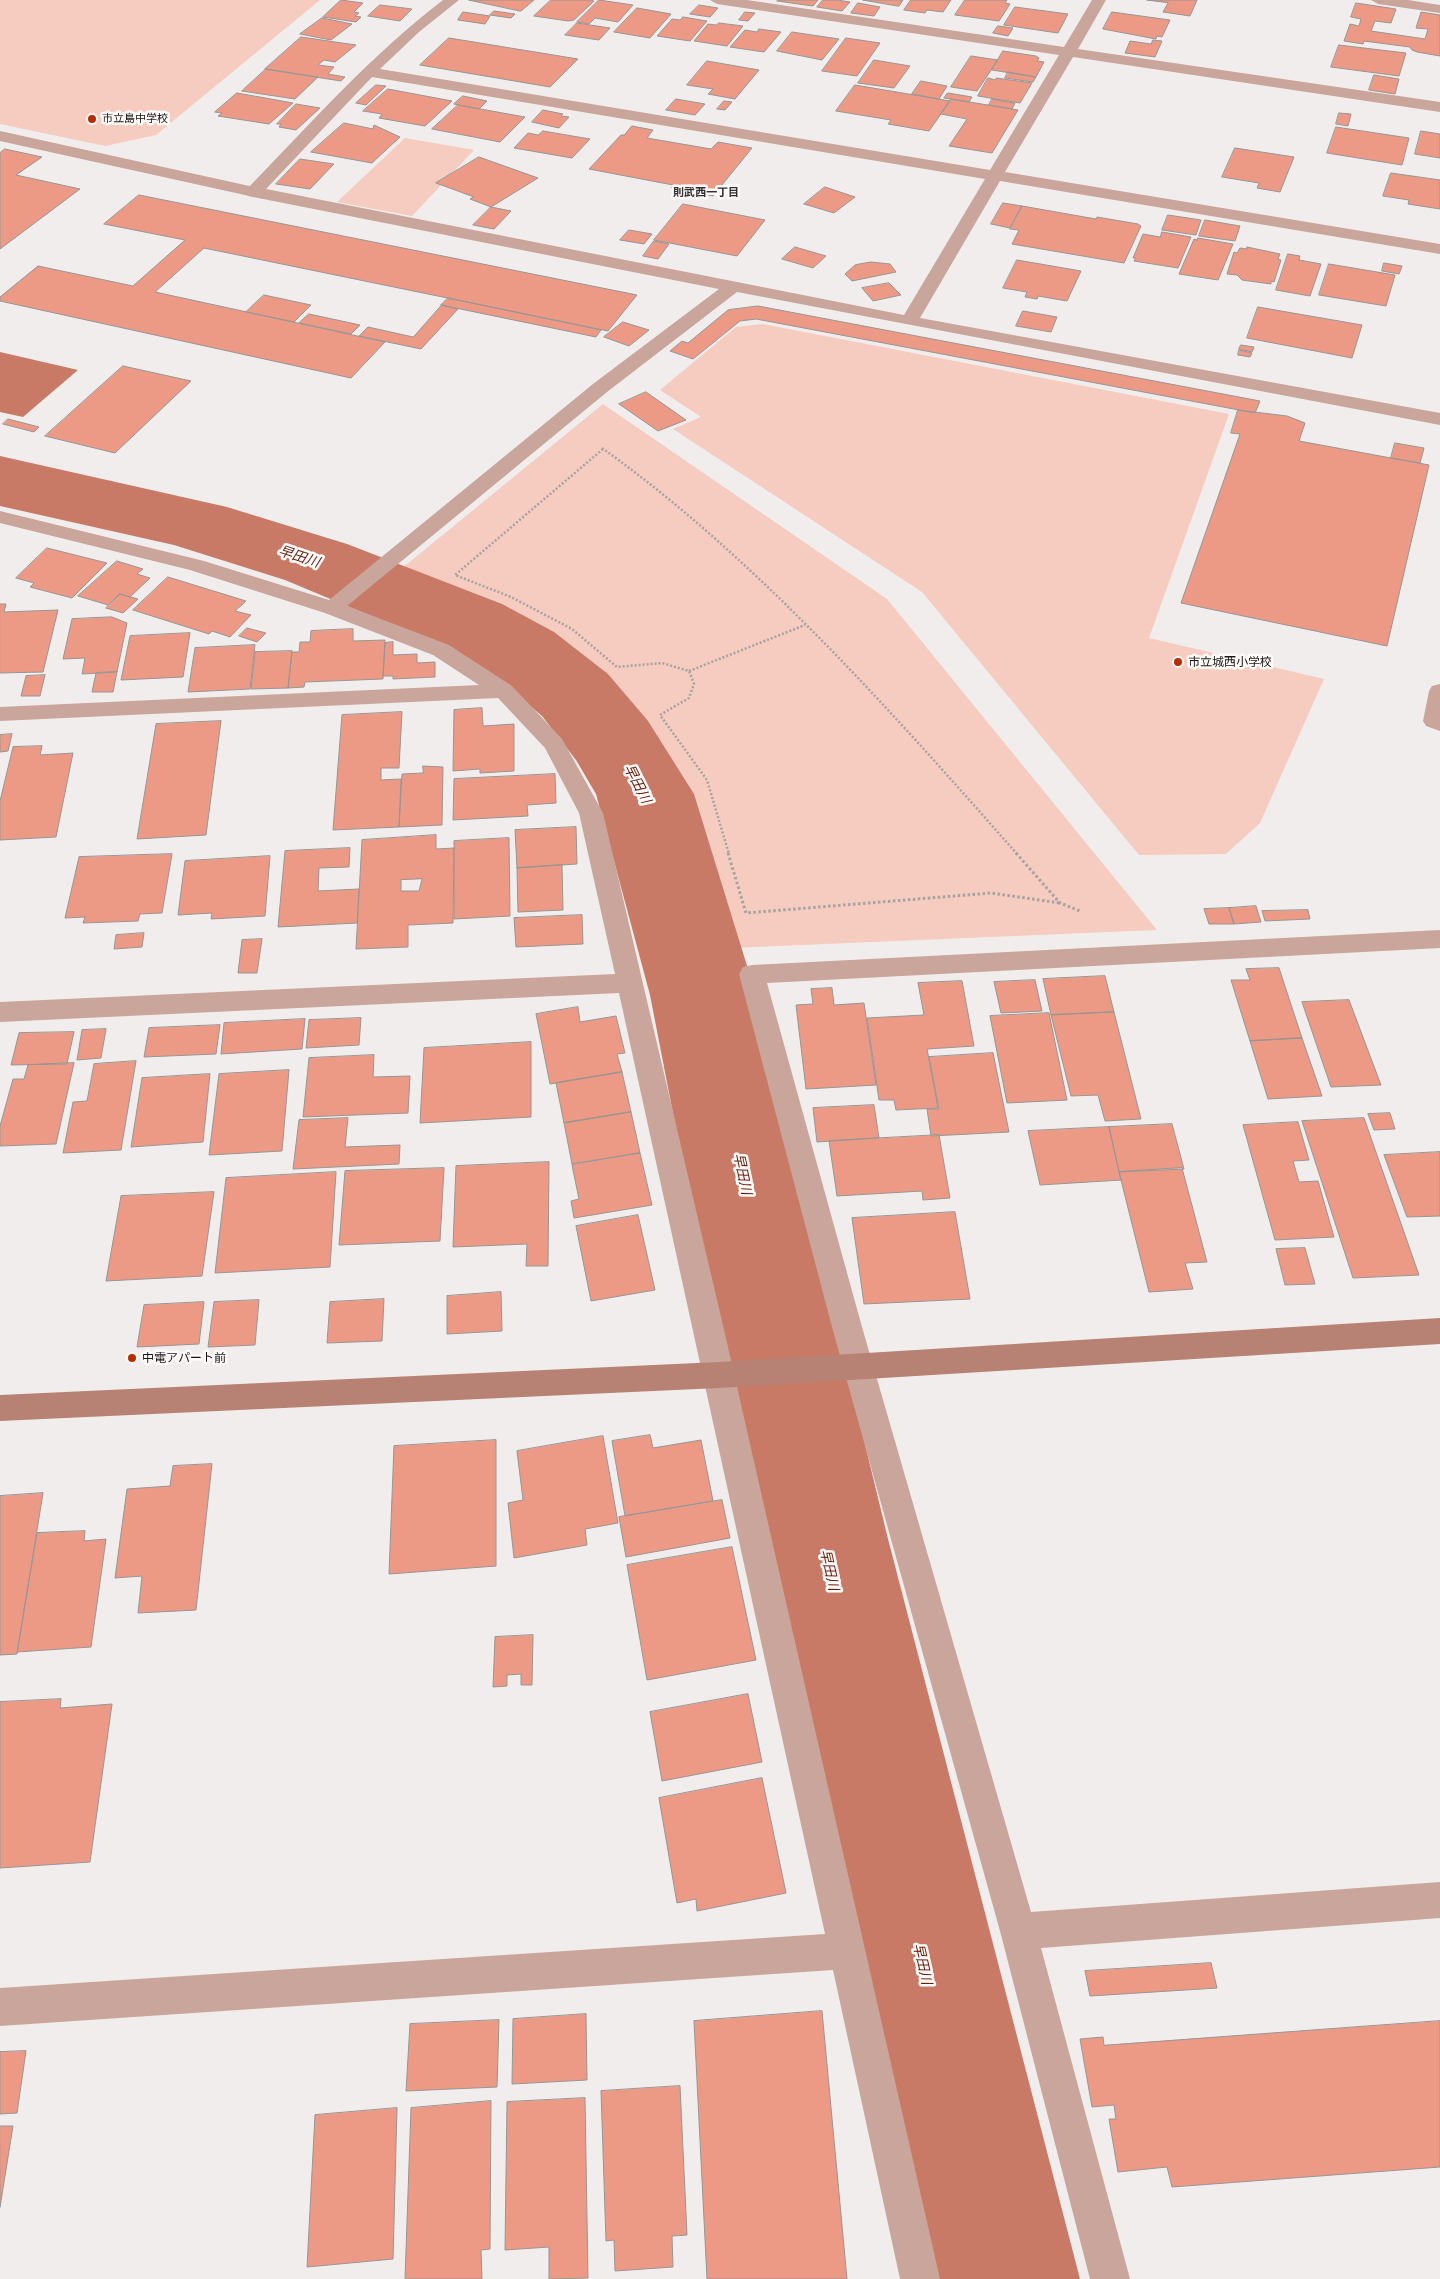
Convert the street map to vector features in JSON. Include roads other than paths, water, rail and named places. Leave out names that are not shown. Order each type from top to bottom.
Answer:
[{"type":"street","points":[[254,192],[368,72],[414,29],[452,0]]},
{"type":"street","points":[[717,0],[1068,54],[1187,69],[1440,107]]},
{"type":"street","points":[[909,321],[1068,54],[1098,0]]},
{"type":"street","points":[[1378,0],[1440,9]]},
{"type":"street","points":[[368,72],[1440,249]]},
{"type":"street","points":[[0,136],[254,192],[733,287],[1440,419]]},
{"type":"street","points":[[337,604],[553,426],[733,287]]},
{"type":"street","points":[[0,517],[197,566],[337,604],[441,650],[504,691],[554,744],[591,813],[629,983],[734,1374],[847,1951],[920,2279]]},
{"type":"street","points":[[0,714],[504,691]]},
{"type":"street","points":[[1440,691],[1434,720],[1440,724]]},
{"type":"street","points":[[1110,2279],[1018,1932],[842,1366],[752,974],[1440,939]]},
{"type":"street","points":[[0,1012],[629,983]]},
{"type":"street","points":[[0,1408],[734,1374],[1440,1331]]},
{"type":"street","points":[[1018,1932],[1440,1900]]},
{"type":"street","points":[[0,2007],[847,1951]]},
{"type":"waterway","name":"早田川","points":[[0,481],[197,525],[316,562],[470,624],[522,652],[575,695],[614,743],[645,794],[703,995],[821,1535],[996,2279]]},
{"type":"place","name":"市立島中学校","points":[[92,119]]},
{"type":"place","name":"市立城西小学校","points":[[1178,662]]},
{"type":"place","name":"中電アパート前","points":[[132,1358]]},
{"type":"district","name":"則武西一丁目","points":[[706,193]]}]
